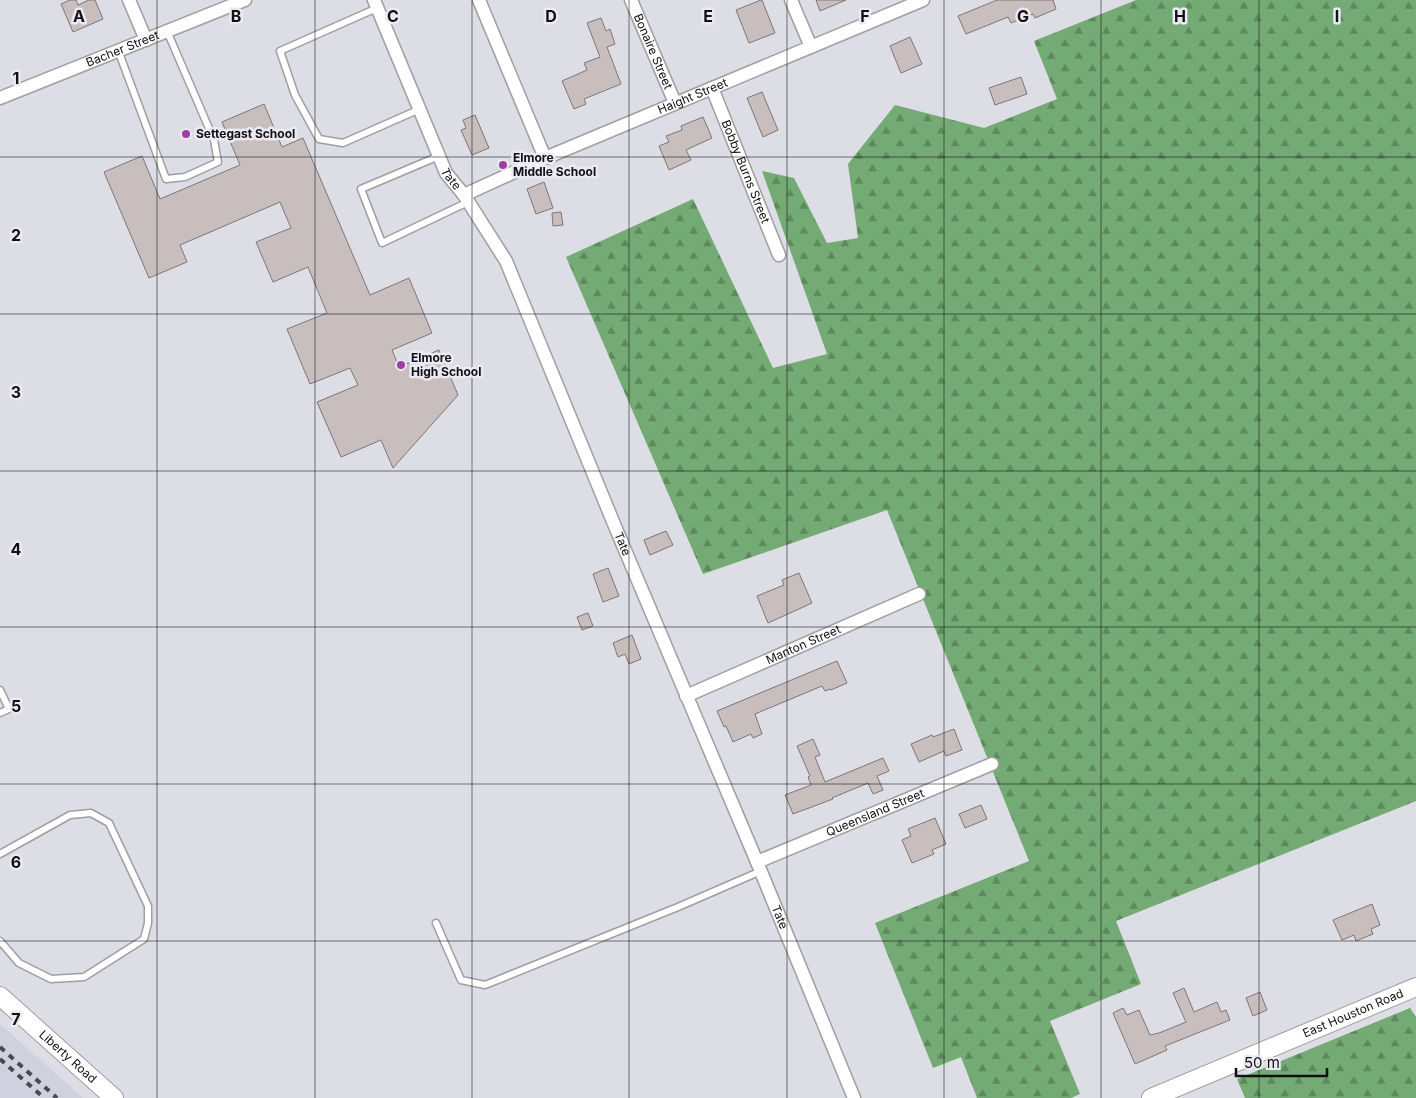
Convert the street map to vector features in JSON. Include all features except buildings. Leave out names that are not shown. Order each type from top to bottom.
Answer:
[{"type":"street","points":[[129,0],[146,40]]},
{"type":"street","name":"Bacher Street","points":[[0,98],[246,0]]},
{"type":"street","points":[[479,0],[545,158]]},
{"type":"street","name":"Bonaire Street","points":[[631,0],[675,103]]},
{"type":"street","points":[[791,0],[810,47]]},
{"type":"street","name":"Haight Street","points":[[466,198],[545,158],[923,0]]},
{"type":"street","name":"Tate","points":[[376,4],[446,173],[466,198],[506,261],[854,1098]]},
{"type":"street","name":"Bobby Burns Street","points":[[712,88],[780,255]]},
{"type":"street","name":"Manton Street","points":[[686,696],[919,594]]},
{"type":"street","name":"Queensland Street","points":[[759,867],[992,764]]},
{"type":"street","name":"East Houston Road","points":[[1151,1098],[1416,987]]},
{"type":"street","name":"Liberty Road","points":[[0,996],[114,1098]]},
{"type":"lane","points":[[376,4],[280,51],[295,95],[319,139],[343,143],[420,109]]},
{"type":"lane","points":[[118,50],[166,179],[185,177],[218,162],[214,140],[167,31]]},
{"type":"lane","points":[[440,156],[361,189],[382,243],[466,198]]},
{"type":"lane","points":[[0,690],[9,709],[0,713]]},
{"type":"lane","points":[[0,854],[70,815],[91,814],[109,823],[148,906],[148,923],[144,939],[84,977],[51,979],[18,962],[0,941]]},
{"type":"lane","points":[[436,923],[461,980],[484,984],[678,907],[759,867]]},
{"type":"shaded area","points":[[0,1024],[83,1098],[0,1098]]},
{"type":"green space","points":[[1136,0],[1416,0],[1416,801],[1116,921],[1141,984],[1050,1021],[1080,1094],[1071,1098],[977,1098],[961,1057],[933,1068],[875,923],[1029,861],[887,510],[703,574],[566,257],[693,199],[773,368],[827,354],[762,171],[794,178],[827,243],[858,238],[848,164],[895,105],[984,128],[1057,99],[1034,41]]},
{"type":"green space","points":[[1410,1008],[1416,1017],[1416,1098],[1245,1098],[1237,1079]]},
{"type":"railway","points":[[0,1047],[57,1098]]},
{"type":"railway","points":[[0,1059],[44,1098]]},
{"type":"place","name":"Settegast School","points":[[186,134]]},
{"type":"place","name":"Elmore Middle School","points":[[503,165]]},
{"type":"place","name":"Elmore High School","points":[[401,365]]}]
